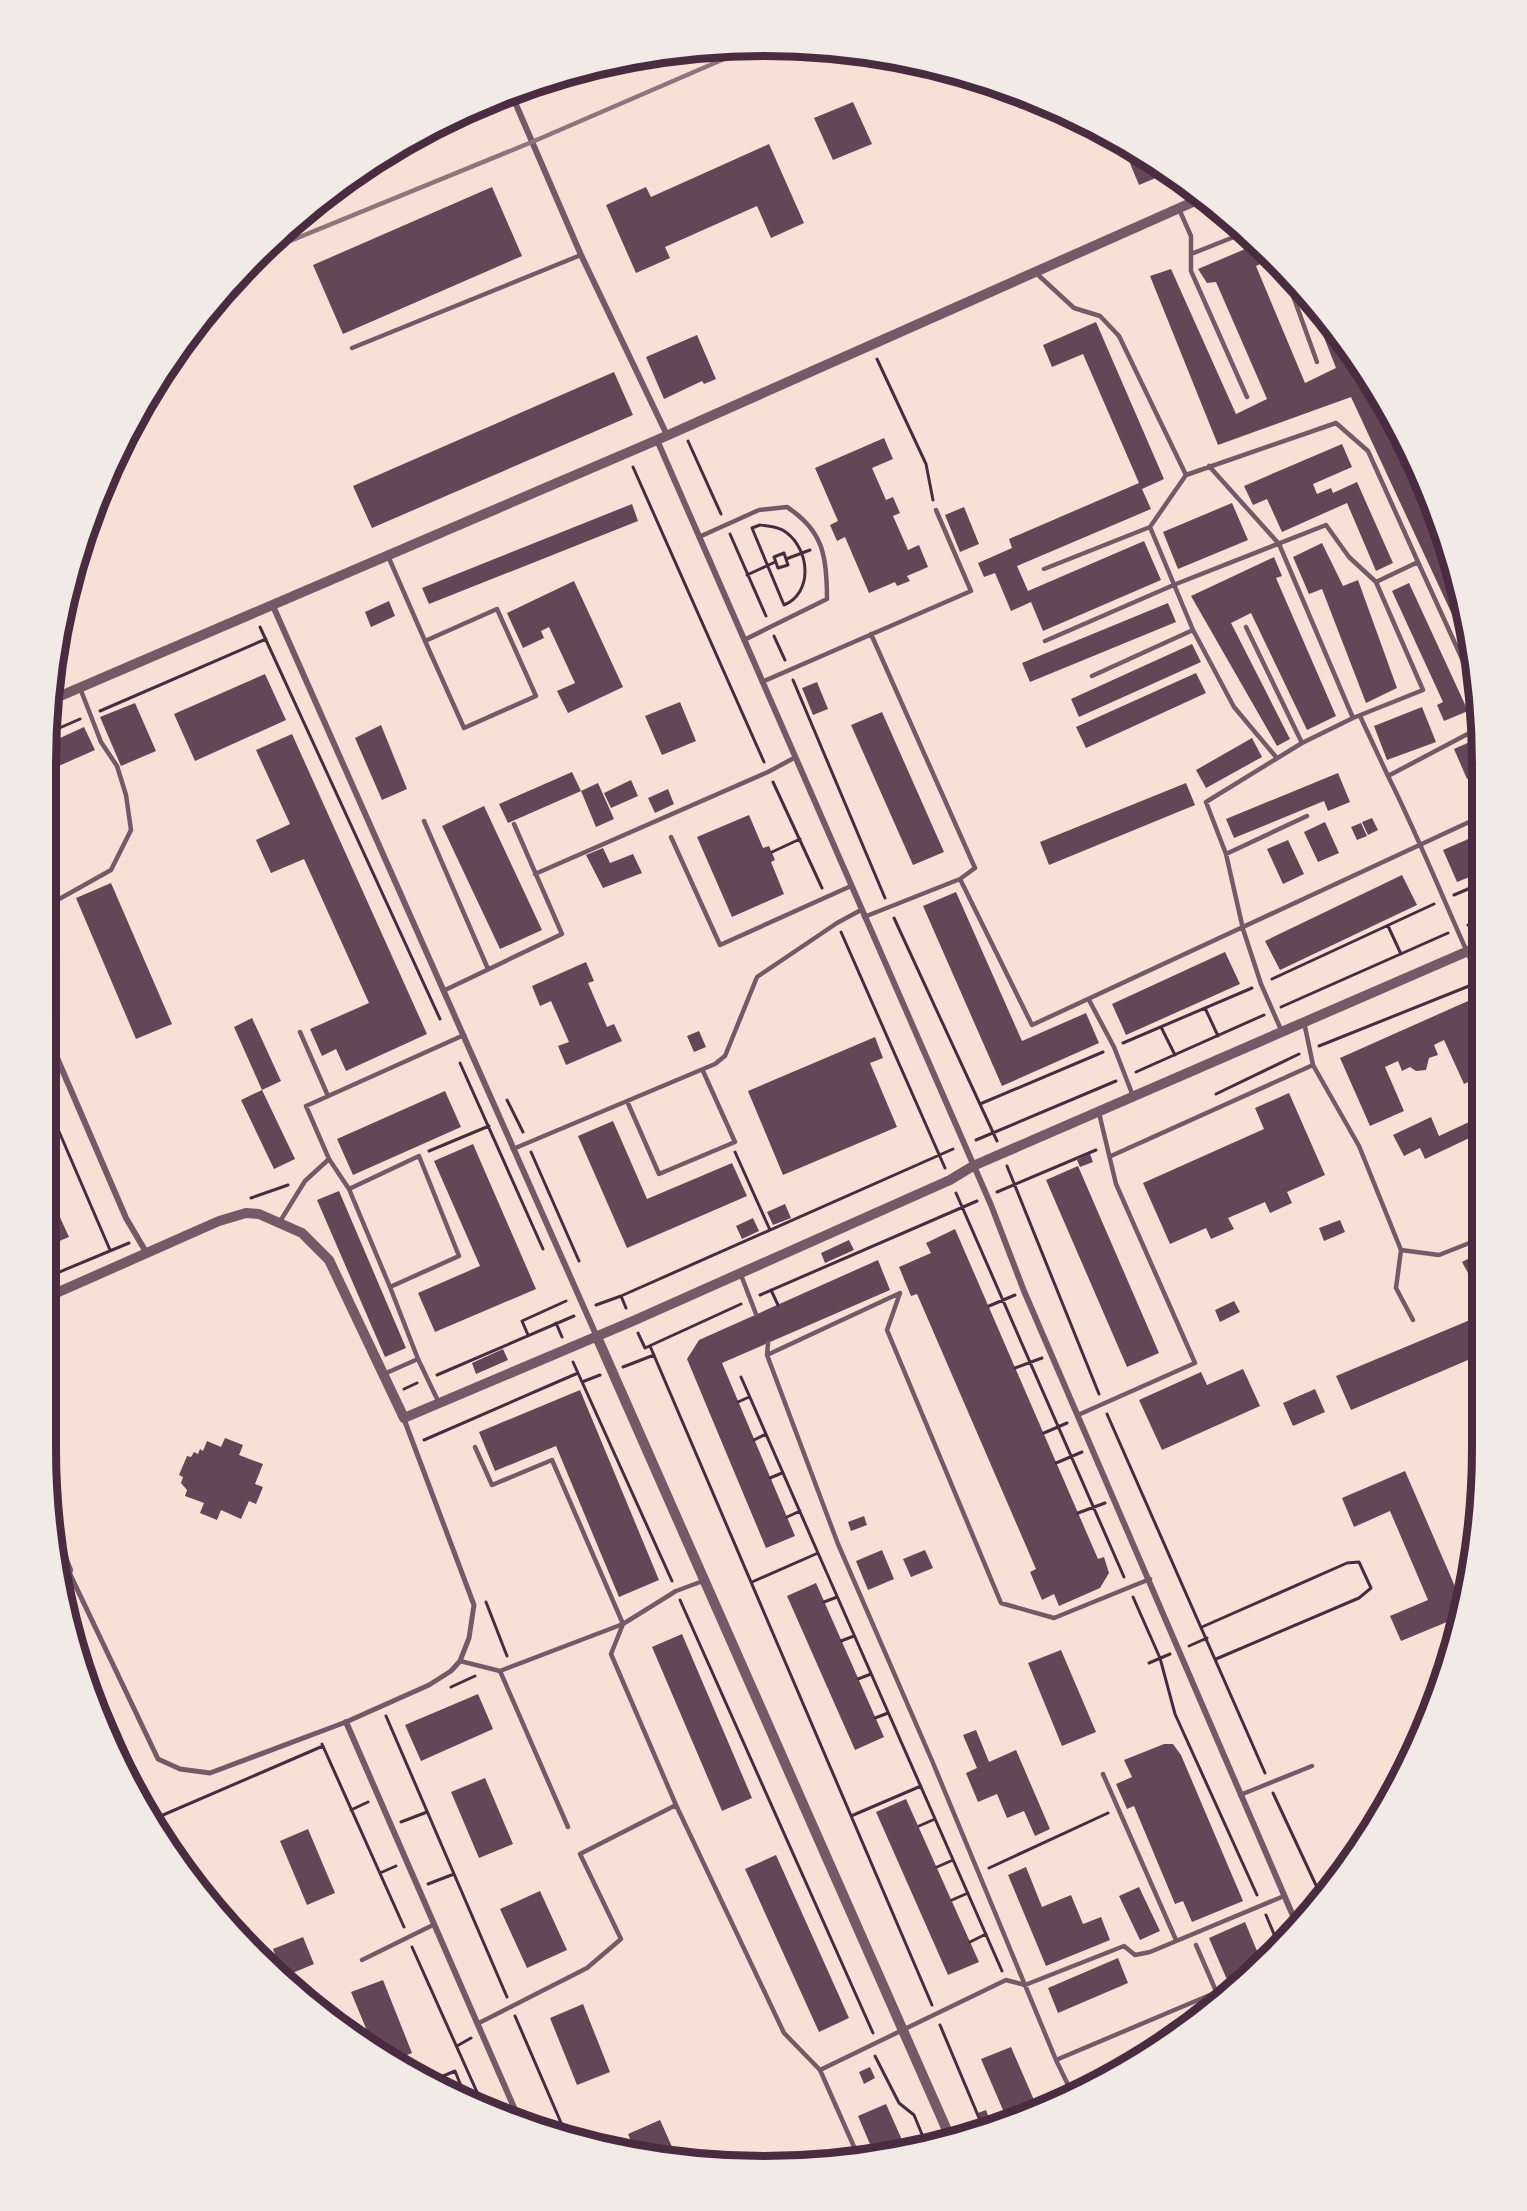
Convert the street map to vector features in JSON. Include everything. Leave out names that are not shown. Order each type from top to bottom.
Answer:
[{"type":"street","points":[[514,101],[662,438],[699,537],[987,1196],[1024,1291],[1150,1579],[1240,1796],[1293,1917]]},
{"type":"street","points":[[59,697],[871,347],[1034,271],[1194,202]]},
{"type":"street","points":[[273,606],[947,2131]]},
{"type":"street","points":[[404,1418],[597,1337],[950,1180],[973,1166],[1472,949]]},
{"type":"street","points":[[56,1056],[126,1218],[146,1252]]},
{"type":"street","points":[[56,1293],[219,1221],[246,1213],[259,1214],[302,1233],[329,1260],[384,1374],[404,1418],[474,1605],[469,1638],[460,1661],[451,1671],[429,1685],[346,1722],[210,1773],[180,1769],[158,1759],[67,1576]]},
{"type":"street","points":[[346,1722],[515,2110]]},
{"type":"lane","points":[[1179,209],[1191,236],[1191,271],[1247,397]]},
{"type":"lane","points":[[1191,254],[1236,236]]},
{"type":"lane","points":[[352,348],[581,255]]},
{"type":"lane","points":[[1034,271],[1074,308],[1100,316],[1119,336],[1186,475]]},
{"type":"lane","points":[[1292,293],[1317,362]]},
{"type":"lane","points":[[1044,569],[1150,527],[1186,475],[1336,423],[1368,451],[1463,661]]},
{"type":"lane","points":[[1209,466],[1279,544],[1353,718]]},
{"type":"lane","points":[[699,537],[725,523],[759,510],[787,507],[805,519],[821,546],[827,563],[827,599],[771,629],[744,640]]},
{"type":"lane","points":[[762,682],[971,591],[936,510]]},
{"type":"lane","points":[[1045,642],[1176,584],[1326,525],[1349,557],[1376,582],[1423,690],[1353,718],[1302,743],[1206,802],[1226,854],[1244,929],[1261,984],[1281,1032]]},
{"type":"lane","points":[[1150,527],[1176,584],[1193,630],[1234,707],[1276,757]]},
{"type":"lane","points":[[388,556],[425,640],[464,728],[536,696],[497,609],[425,640]]},
{"type":"lane","points":[[1376,582],[1418,562]]},
{"type":"lane","points":[[1246,627],[1302,743]]},
{"type":"lane","points":[[1092,676],[1193,630]]},
{"type":"lane","points":[[513,1149],[703,1071],[725,1056],[757,977],[837,922],[889,907],[960,879],[975,868],[871,634]]},
{"type":"lane","points":[[56,901],[111,870],[131,830],[126,795],[117,766],[101,742],[80,688]]},
{"type":"lane","points":[[1360,716],[1421,843],[1472,965]]},
{"type":"lane","points":[[1388,776],[1471,732]]},
{"type":"lane","points":[[535,874],[768,772],[794,758]]},
{"type":"lane","points":[[1226,854],[1307,816]]},
{"type":"lane","points":[[424,820],[488,969]]},
{"type":"lane","points":[[960,879],[1032,1025],[1244,929],[1472,820]]},
{"type":"lane","points":[[443,991],[562,934],[514,824]]},
{"type":"lane","points":[[671,837],[720,945],[851,886]]},
{"type":"lane","points":[[1089,1000],[1114,1047],[1133,1096]]},
{"type":"lane","points":[[1304,1022],[1313,1065],[1359,1146],[1401,1250],[1396,1288],[1413,1320]]},
{"type":"lane","points":[[300,1032],[328,1096]]},
{"type":"lane","points":[[439,1403],[418,1359],[349,1189],[329,1160],[306,1106],[464,1035]]},
{"type":"lane","points":[[1111,1156],[1313,1065]]},
{"type":"lane","points":[[627,1101],[659,1174],[735,1142],[703,1071]]},
{"type":"lane","points":[[1079,1416],[1103,1403],[1195,1363],[1116,1184],[1111,1156],[1098,1112]]},
{"type":"lane","points":[[349,1189],[419,1156],[459,1256],[390,1287]]},
{"type":"lane","points":[[279,1223],[305,1181],[329,1160]]},
{"type":"lane","points":[[1401,1250],[1439,1256],[1472,1242]]},
{"type":"lane","points":[[740,1273],[756,1314]]},
{"type":"lane","points":[[766,1355],[900,1293],[887,1330],[1001,1603],[1054,1618],[1150,1579]]},
{"type":"lane","points":[[768,1343],[766,1355],[838,1544],[1069,2086]]},
{"type":"lane","points":[[384,1374],[418,1359]]},
{"type":"lane","points":[[475,1447],[492,1485],[552,1460],[623,1624],[610,1654],[676,1805],[784,2033],[820,2070],[855,2149]]},
{"type":"lane","points":[[460,1661],[500,1671],[623,1624],[676,1591],[704,1581]]},
{"type":"lane","points":[[500,1671],[568,1827]]},
{"type":"lane","points":[[1240,1796],[1312,1766]]},
{"type":"lane","points":[[1103,1774],[1176,1940]]},
{"type":"lane","points":[[477,2024],[510,2005],[587,1968],[621,1939],[580,1854],[676,1805]]},
{"type":"lane","points":[[820,2070],[878,2044],[1006,1980],[1025,1985],[1124,1946],[1135,1955],[1150,1952],[1284,1896]]},
{"type":"lane","points":[[362,1960],[433,1925]]},
{"type":"lane","points":[[1196,1945],[1217,1991]]},
{"type":"lane","points":[[1056,2060],[1214,1993]]},
{"type":"path","points":[[871,347],[926,464],[936,510]]},
{"type":"path","points":[[682,429],[789,670],[889,907],[993,1132],[1103,1403],[1269,1784],[1317,1888]]},
{"type":"path","points":[[627,453],[768,772],[826,897]]},
{"type":"path","points":[[772,526],[786,532],[802,553],[807,573],[801,590],[784,605],[752,528],[772,526]]},
{"type":"path","points":[[747,575],[776,562],[774,557],[784,553],[786,559],[821,546]]},
{"type":"path","points":[[254,613],[451,1041],[546,1257]]},
{"type":"path","points":[[57,729],[266,639]]},
{"type":"path","points":[[772,852],[800,839]]},
{"type":"path","points":[[980,1104],[1261,984],[1472,887]]},
{"type":"path","points":[[837,922],[1160,1658],[1174,1714],[1275,1936]]},
{"type":"path","points":[[393,1394],[940,1154],[1175,1055],[1472,922]]},
{"type":"path","points":[[1388,926],[1401,954]]},
{"type":"path","points":[[1214,1095],[1311,1049],[1472,987]]},
{"type":"path","points":[[1205,1008],[1218,1035]]},
{"type":"path","points":[[1161,1027],[1175,1055]]},
{"type":"path","points":[[419,1156],[501,1121]]},
{"type":"path","points":[[56,1125],[110,1250]]},
{"type":"path","points":[[731,1143],[770,1230]]},
{"type":"path","points":[[645,1348],[750,1299],[1014,1184],[1108,1146]]},
{"type":"path","points":[[771,1290],[778,1305]]},
{"type":"path","points":[[989,1306],[1024,1291]]},
{"type":"path","points":[[528,1335],[522,1321],[566,1301],[573,1316]]},
{"type":"path","points":[[556,1323],[878,2044],[875,2056],[899,2103],[914,2115],[923,2137]]},
{"type":"path","points":[[650,1346],[980,2121]]},
{"type":"path","points":[[1015,1368],[1052,1354]]},
{"type":"path","points":[[423,1441],[578,1373]]},
{"type":"path","points":[[741,1377],[1006,1980]]},
{"type":"path","points":[[738,1402],[749,1397]]},
{"type":"path","points":[[1044,1433],[1079,1416]]},
{"type":"path","points":[[754,1440],[766,1434]]},
{"type":"path","points":[[1056,1463],[1093,1448]]},
{"type":"path","points":[[770,1478],[783,1472]]},
{"type":"path","points":[[1078,1513],[1115,1499]]},
{"type":"path","points":[[787,1516],[800,1511]]},
{"type":"path","points":[[752,1582],[818,1553]]},
{"type":"path","points":[[1202,1627],[1347,1563],[1359,1562],[1371,1588],[1359,1598],[1216,1659]]},
{"type":"path","points":[[824,1602],[837,1597]]},
{"type":"path","points":[[841,1641],[854,1635]]},
{"type":"path","points":[[92,1671],[143,1789]]},
{"type":"path","points":[[858,1679],[871,1674]]},
{"type":"path","points":[[382,1706],[562,2126]]},
{"type":"path","points":[[875,1718],[888,1713]]},
{"type":"path","points":[[317,1733],[479,2095]]},
{"type":"path","points":[[159,1817],[323,1746]]},
{"type":"path","points":[[851,1816],[921,1786]]},
{"type":"path","points":[[351,1810],[378,1797]]},
{"type":"path","points":[[978,1873],[1118,1809]]},
{"type":"path","points":[[391,1826],[428,1812]]},
{"type":"path","points":[[919,1826],[935,1819]]},
{"type":"path","points":[[937,1867],[953,1860]]},
{"type":"path","points":[[379,1873],[406,1863]]},
{"type":"path","points":[[417,1888],[454,1874]]},
{"type":"path","points":[[951,1900],[968,1893]]},
{"type":"path","points":[[970,1942],[986,1935]]},
{"type":"path","points":[[457,2046],[481,2033]]},
{"type":"path","points":[[441,2077],[455,2071],[462,2087]]},
{"type":"building","points":[[853,102],[872,144],[833,160],[814,118]]},
{"type":"building","points":[[769,144],[804,223],[771,238],[757,206],[665,247],[670,258],[636,273],[606,205],[646,187],[651,197]]},
{"type":"building","points":[[1127,156],[1159,177],[1139,185]]},
{"type":"building","points":[[492,187],[522,256],[343,334],[313,265]]},
{"type":"building","points":[[1248,248],[1264,263],[1256,266],[1305,383],[1336,368],[1319,325],[1325,332],[1377,410],[1418,493],[1434,536],[1458,628],[1351,397],[1218,445],[1150,276],[1171,269],[1236,414],[1267,399],[1216,282],[1207,283],[1198,269]]},
{"type":"building","points":[[1096,322],[1164,479],[1142,489],[1151,509],[1017,566],[1028,591],[1144,541],[1161,580],[1043,631],[1031,602],[1011,611],[995,573],[984,577],[978,563],[1012,548],[1009,539],[1139,483],[1083,354],[1052,367],[1043,345]]},
{"type":"building","points":[[697,335],[716,379],[704,384],[702,381],[664,399],[646,357]]},
{"type":"building","points":[[614,372],[633,415],[372,528],[353,486]]},
{"type":"building","points":[[884,438],[893,459],[872,468],[886,500],[893,497],[900,513],[893,516],[908,550],[919,545],[928,567],[907,576],[910,581],[897,586],[895,582],[869,593],[845,537],[837,541],[830,525],[838,521],[815,468]]},
{"type":"building","points":[[1342,444],[1352,467],[1313,484],[1317,494],[1331,488],[1333,493],[1357,482],[1393,563],[1376,571],[1347,503],[1282,532],[1267,499],[1253,505],[1244,486]]},
{"type":"building","points":[[1232,503],[1248,540],[1178,569],[1163,532]]},
{"type":"building","points":[[632,504],[638,521],[429,604],[422,588]]},
{"type":"building","points":[[964,507],[979,544],[960,552],[945,515]]},
{"type":"building","points":[[1322,543],[1343,586],[1358,580],[1397,688],[1366,703],[1322,589],[1309,594],[1293,557]]},
{"type":"building","points":[[1274,557],[1282,576],[1276,578],[1336,716],[1307,730],[1251,613],[1231,623],[1290,739],[1277,746],[1191,596]]},
{"type":"building","points":[[574,581],[623,687],[568,713],[557,691],[575,683],[549,627],[541,631],[544,638],[523,648],[507,613]]},
{"type":"building","points":[[1409,583],[1468,711],[1444,721],[1437,705],[1443,702],[1392,591]]},
{"type":"building","points":[[389,601],[395,616],[371,627],[365,612]]},
{"type":"building","points":[[1168,603],[1176,622],[1030,682],[1022,663]]},
{"type":"building","points":[[1192,644],[1201,662],[1079,717],[1071,699]]},
{"type":"building","points":[[1196,673],[1206,693],[1086,748],[1076,727]]},
{"type":"building","points":[[265,674],[286,720],[195,761],[174,714]]},
{"type":"building","points":[[817,682],[828,709],[813,715],[802,688]]},
{"type":"building","points":[[680,702],[696,741],[662,755],[645,716]]},
{"type":"building","points":[[135,703],[156,751],[121,766],[100,717]]},
{"type":"building","points":[[1422,707],[1436,742],[1387,760],[1374,726]]},
{"type":"building","points":[[882,712],[944,852],[913,865],[851,725]]},
{"type":"building","points":[[381,725],[407,789],[382,800],[355,738]]},
{"type":"building","points":[[84,727],[95,750],[56,767],[57,740]]},
{"type":"building","points":[[292,734],[427,1034],[346,1071],[336,1049],[322,1056],[310,1029],[369,1003],[304,859],[271,873],[256,840],[290,824],[256,750]]},
{"type":"building","points":[[1252,738],[1262,757],[1206,788],[1196,770]]},
{"type":"building","points":[[1471,742],[1472,777],[1467,779],[1454,749]]},
{"type":"building","points":[[572,772],[581,791],[508,823],[499,804]]},
{"type":"building","points":[[1338,773],[1350,802],[1328,811],[1324,801],[1234,838],[1226,819]]},
{"type":"building","points":[[631,780],[638,796],[611,808],[604,793]]},
{"type":"building","points":[[598,783],[614,819],[596,827],[581,791]]},
{"type":"building","points":[[1186,783],[1195,805],[1049,865],[1040,842]]},
{"type":"building","points":[[668,789],[674,804],[655,813],[648,798]]},
{"type":"building","points":[[484,806],[542,930],[500,949],[442,826]]},
{"type":"building","points":[[749,815],[763,848],[769,846],[775,860],[771,862],[784,894],[732,917],[697,837]]},
{"type":"building","points":[[1372,818],[1378,830],[1368,835],[1362,822]]},
{"type":"building","points":[[1325,822],[1339,853],[1318,862],[1304,832]]},
{"type":"building","points":[[1361,823],[1367,836],[1357,840],[1351,827]]},
{"type":"building","points":[[1472,837],[1472,876],[1457,882],[1443,850]]},
{"type":"building","points":[[1288,840],[1304,874],[1283,884],[1267,849]]},
{"type":"building","points":[[603,848],[610,863],[633,854],[642,873],[603,888],[586,855]]},
{"type":"building","points":[[1402,875],[1417,905],[1280,970],[1265,941]]},
{"type":"building","points":[[111,883],[172,1024],[136,1039],[76,898]]},
{"type":"building","points":[[956,892],[1022,1041],[1086,1013],[1099,1043],[1002,1086],[923,906]]},
{"type":"building","points":[[1225,952],[1240,984],[1126,1035],[1112,1004]]},
{"type":"building","points":[[586,962],[594,981],[588,983],[607,1027],[614,1024],[622,1041],[566,1065],[558,1046],[569,1042],[551,1001],[540,1006],[532,986]]},
{"type":"building","points":[[1468,1001],[1472,1010],[1472,1080],[1464,1084],[1444,1040],[1434,1045],[1438,1055],[1429,1058],[1426,1070],[1416,1071],[1410,1067],[1402,1071],[1398,1061],[1385,1067],[1404,1111],[1370,1126],[1340,1058]]},
{"type":"building","points":[[252,1018],[281,1081],[262,1090],[234,1027]]},
{"type":"building","points":[[699,1031],[706,1047],[694,1052],[687,1036]]},
{"type":"building","points":[[875,1037],[883,1058],[870,1063],[897,1127],[783,1175],[748,1091]]},
{"type":"building","points":[[262,1090],[295,1159],[274,1169],[241,1100]]},
{"type":"building","points":[[445,1091],[461,1127],[353,1175],[337,1139]]},
{"type":"building","points":[[1289,1093],[1325,1175],[1287,1192],[1292,1203],[1270,1213],[1265,1202],[1228,1218],[1234,1229],[1211,1239],[1206,1228],[1170,1244],[1143,1183],[1264,1129],[1255,1108]]},
{"type":"building","points":[[1431,1117],[1439,1136],[1472,1121],[1472,1137],[1425,1159],[1420,1148],[1404,1156],[1393,1135]]},
{"type":"building","points":[[613,1121],[647,1199],[732,1163],[747,1196],[627,1248],[578,1136]]},
{"type":"building","points":[[473,1144],[536,1289],[435,1332],[418,1293],[480,1266],[434,1161]]},
{"type":"building","points":[[1090,1154],[1093,1162],[1080,1167],[1077,1160]]},
{"type":"building","points":[[1078,1166],[1159,1353],[1127,1367],[1046,1180]]},
{"type":"building","points":[[339,1191],[406,1348],[385,1357],[317,1200]]},
{"type":"building","points":[[785,1204],[791,1218],[773,1225],[767,1212]]},
{"type":"building","points":[[56,1209],[69,1237],[56,1242]]},
{"type":"building","points":[[753,1218],[759,1231],[742,1239],[736,1226]]},
{"type":"building","points":[[1340,1220],[1345,1232],[1324,1241],[1319,1228]]},
{"type":"building","points":[[955,1229],[1098,1559],[1104,1557],[1109,1573],[1100,1588],[1059,1606],[1054,1594],[1042,1600],[1030,1572],[1036,1569],[917,1294],[911,1296],[899,1267],[931,1253],[926,1243]]},
{"type":"building","points":[[849,1240],[854,1250],[825,1263],[821,1253]]},
{"type":"building","points":[[1472,1257],[1472,1271],[1468,1273],[1462,1262]]},
{"type":"building","points":[[878,1260],[890,1290],[722,1363],[795,1536],[766,1548],[687,1359],[699,1340]]},
{"type":"building","points":[[1234,1301],[1240,1312],[1220,1322],[1215,1310]]},
{"type":"building","points":[[1472,1319],[1472,1358],[1351,1410],[1336,1376]]},
{"type":"building","points":[[503,1349],[508,1360],[476,1374],[472,1363]]},
{"type":"building","points":[[1243,1369],[1260,1406],[1162,1450],[1139,1400],[1201,1372],[1207,1385]]},
{"type":"building","points":[[1315,1389],[1325,1412],[1293,1426],[1283,1403]]},
{"type":"building","points":[[580,1390],[659,1580],[619,1597],[556,1446],[495,1471],[479,1432]]},
{"type":"building","points":[[225,1438],[243,1445],[239,1455],[263,1464],[255,1484],[263,1487],[256,1504],[249,1501],[241,1519],[221,1510],[217,1520],[200,1513],[204,1503],[185,1496],[187,1490],[181,1483],[183,1477],[179,1475],[187,1456],[191,1457],[194,1452],[198,1454],[200,1449],[203,1451],[207,1441],[221,1447]]},
{"type":"building","points":[[1405,1471],[1457,1591],[1449,1621],[1401,1641],[1390,1616],[1428,1600],[1390,1511],[1354,1527],[1342,1498]]},
{"type":"building","points":[[864,1516],[867,1525],[851,1531],[848,1522]]},
{"type":"building","points":[[882,1550],[894,1579],[868,1590],[856,1561]]},
{"type":"building","points":[[925,1550],[933,1568],[911,1577],[903,1559]]},
{"type":"building","points":[[816,1583],[884,1737],[855,1750],[787,1596]]},
{"type":"building","points":[[682,1634],[752,1798],[722,1811],[652,1647]]},
{"type":"building","points":[[1061,1650],[1096,1732],[1062,1746],[1028,1663]]},
{"type":"building","points":[[478,1694],[493,1729],[421,1761],[405,1725]]},
{"type":"building","points":[[976,1730],[989,1762],[1016,1750],[1050,1829],[1035,1836],[1024,1811],[1007,1818],[997,1794],[978,1802],[966,1773],[977,1768],[963,1735]]},
{"type":"building","points":[[1164,1744],[1173,1744],[1181,1755],[1243,1901],[1192,1922],[1183,1901],[1175,1904],[1134,1806],[1127,1809],[1116,1784],[1132,1777],[1124,1760]]},
{"type":"building","points":[[485,1778],[513,1844],[479,1858],[451,1792]]},
{"type":"building","points":[[906,1799],[979,1962],[948,1975],[876,1812]]},
{"type":"building","points":[[308,1829],[335,1893],[307,1905],[280,1841]]},
{"type":"building","points":[[776,1855],[849,2018],[819,2032],[745,1869]]},
{"type":"building","points":[[1026,1867],[1042,1907],[1071,1895],[1083,1924],[1101,1917],[1110,1940],[1046,1966],[1008,1875]]},
{"type":"building","points":[[1139,1887],[1160,1931],[1140,1940],[1119,1896]]},
{"type":"building","points":[[540,1891],[567,1950],[527,1968],[500,1909]]},
{"type":"building","points":[[1245,1922],[1258,1954],[1228,1982],[1209,1938]]},
{"type":"building","points":[[303,1937],[314,1964],[290,1974],[278,1962],[273,1949]]},
{"type":"building","points":[[1118,1958],[1128,1983],[1058,2013],[1048,1988]]},
{"type":"building","points":[[383,1980],[412,2053],[402,2057],[369,2035],[351,1992]]},
{"type":"building","points":[[583,2004],[610,2072],[577,2085],[550,2018]]},
{"type":"building","points":[[1011,2047],[1035,2102],[1004,2113],[981,2059]]},
{"type":"building","points":[[870,2067],[875,2078],[864,2084],[859,2072]]},
{"type":"building","points":[[886,2104],[903,2142],[871,2147],[858,2116]]},
{"type":"building","points":[[986,2110],[989,2119],[981,2121],[978,2113]]},
{"type":"building","points":[[660,2120],[673,2149],[632,2143],[628,2134]]},
{"type":"railway","points":[[284,243],[532,142],[729,57]]}]
